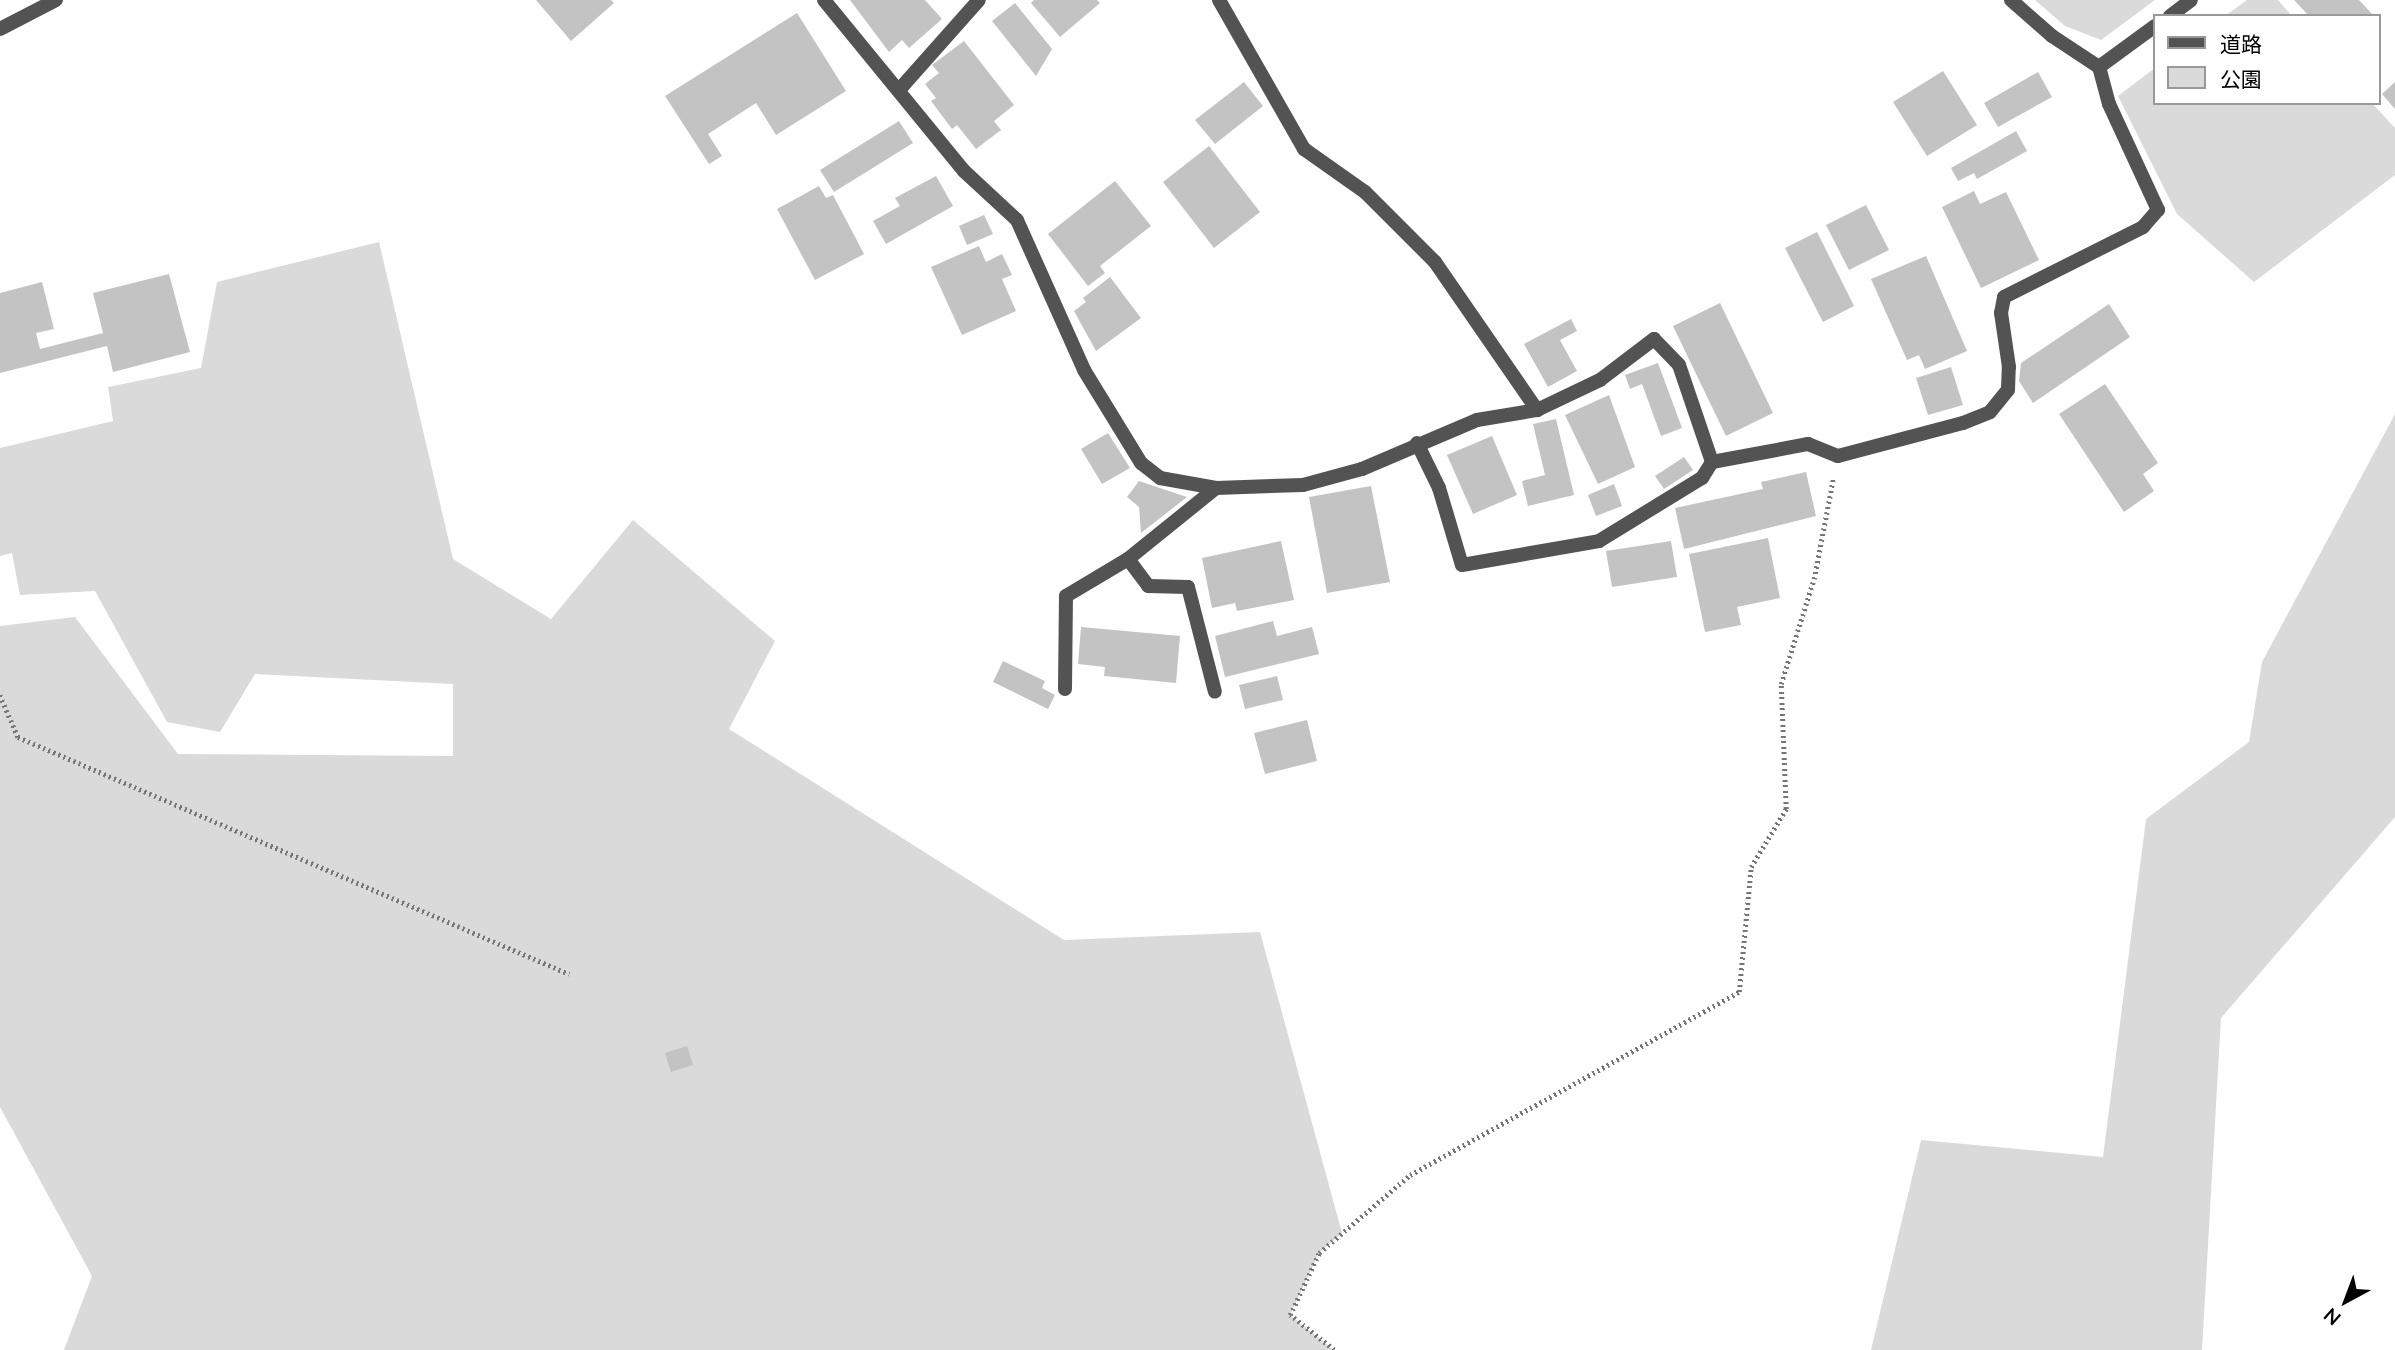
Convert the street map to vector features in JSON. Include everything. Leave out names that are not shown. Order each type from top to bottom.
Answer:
[{"type":"street","points":[[0,29],[56,0]]},
{"type":"street","points":[[824,0],[964,171],[1017,220],[1084,370],[1141,463],[1160,478],[1216,488],[1303,485],[1362,469],[1417,443],[1477,420],[1537,410],[1600,380],[1654,339],[1679,365],[1712,462]]},
{"type":"street","points":[[899,90],[979,0]]},
{"type":"street","points":[[1219,0],[1304,149],[1320,165],[1365,192],[1435,262],[1537,410]]},
{"type":"street","points":[[1417,443],[1439,488],[1462,565],[1599,541],[1702,478],[1712,462],[1808,444],[1838,456],[1963,423],[1990,412],[2008,390],[2009,367],[2001,313],[2004,297],[2143,228],[2158,210],[2109,104],[2099,67],[2052,36],[2011,0]]},
{"type":"street","points":[[2173,14],[2191,0]]},
{"type":"street","points":[[2099,67],[2154,27]]},
{"type":"street","points":[[1065,689],[1066,596],[1128,559],[1216,488]]},
{"type":"street","points":[[1128,559],[1148,586],[1188,587],[1215,692]]},
{"type":"path","points":[[1334,1350],[1290,1315],[1319,1253],[1410,1175],[1739,992],[1751,867],[1786,809],[1781,684],[1814,579],[1838,456]]},
{"type":"path","points":[[0,695],[18,737],[569,974]]},
{"type":"green space","points":[[2035,0],[2155,0],[2101,40],[2065,26]]},
{"type":"green space","points":[[2247,0],[2278,0],[2290,14],[2228,14]]},
{"type":"green space","points":[[2154,69],[2154,105],[2374,105],[2395,128],[2395,175],[2254,282],[2177,214],[2118,96]]},
{"type":"green space","points":[[379,242],[453,559],[551,619],[633,520],[775,641],[729,729],[1064,940],[1260,932],[1342,1233],[1319,1253],[1290,1315],[1334,1350],[64,1350],[92,1276],[0,1107],[0,626],[75,617],[178,754],[453,756],[453,684],[255,674],[220,732],[167,722],[95,591],[20,595],[12,553],[0,556],[0,448],[113,421],[108,387],[201,368],[217,282]]},
{"type":"green space","points":[[2395,414],[2395,817],[2221,1018],[2202,1350],[1871,1350],[1921,1140],[2103,1157],[2146,819],[2249,742],[2262,662]]},
{"type":"building","points":[[536,0],[611,0],[614,3],[571,41]]},
{"type":"building","points":[[850,0],[925,0],[942,19],[909,48],[902,40],[889,52]]},
{"type":"building","points":[[1034,0],[1097,0],[1100,3],[1060,37],[1031,3]]},
{"type":"building","points":[[2294,0],[2359,0],[2372,14],[2307,14]]},
{"type":"building","points":[[1015,3],[1052,49],[1036,76],[992,21]]},
{"type":"building","points":[[797,13],[846,91],[776,135],[756,103],[708,134],[722,156],[709,164],[665,96]]},
{"type":"building","points":[[964,41],[1014,105],[994,121],[1001,130],[976,149],[957,125],[952,129],[931,101],[936,98],[925,84],[939,73],[932,65]]},
{"type":"building","points":[[1943,71],[1977,125],[1927,156],[1893,102]]},
{"type":"building","points":[[2038,72],[2052,97],[1998,127],[1984,103]]},
{"type":"building","points":[[1244,82],[1263,106],[1215,144],[1195,120]]},
{"type":"building","points":[[2395,82],[2395,109],[2382,94]]},
{"type":"building","points":[[899,121],[913,143],[834,192],[820,170]]},
{"type":"building","points":[[2016,131],[2027,151],[1977,179],[1974,173],[1958,181],[1951,168]]},
{"type":"building","points":[[1209,146],[1260,212],[1214,248],[1163,182]]},
{"type":"building","points":[[936,176],[953,206],[886,244],[873,221],[900,206],[895,198]]},
{"type":"building","points":[[1115,181],[1151,226],[1100,266],[1105,273],[1088,286],[1048,234]]},
{"type":"building","points":[[819,186],[826,198],[833,195],[864,254],[815,280],[777,209]]},
{"type":"building","points":[[1974,191],[1980,204],[2006,192],[2039,260],[1981,288],[1942,207]]},
{"type":"building","points":[[1866,205],[1889,250],[1849,270],[1826,225]]},
{"type":"building","points":[[984,215],[993,234],[967,245],[959,226]]},
{"type":"building","points":[[1817,232],[1854,306],[1823,322],[1785,248]]},
{"type":"building","points":[[979,246],[986,262],[1002,254],[1012,275],[1002,279],[1016,311],[962,335],[931,267]]},
{"type":"building","points":[[1926,256],[1967,351],[1925,369],[1919,355],[1907,360],[1871,279]]},
{"type":"building","points":[[169,274],[190,352],[113,372],[107,346],[0,373],[0,293],[42,282],[54,329],[36,333],[40,349],[103,333],[93,293]]},
{"type":"building","points":[[1110,277],[1141,318],[1096,351],[1074,311],[1086,302],[1083,298]]},
{"type":"building","points":[[1720,303],[1773,413],[1726,436],[1673,326]]},
{"type":"building","points":[[2109,304],[2130,337],[2033,403],[2019,381],[2021,363]]},
{"type":"building","points":[[1571,319],[1577,331],[1560,340],[1577,371],[1548,387],[1524,344]]},
{"type":"building","points":[[1658,363],[1682,428],[1661,436],[1642,384],[1630,389],[1625,375]]},
{"type":"building","points":[[1951,367],[1963,405],[1928,415],[1916,378]]},
{"type":"building","points":[[2105,384],[2158,463],[2143,474],[2154,491],[2124,512],[2059,414]]},
{"type":"building","points":[[1609,395],[1635,467],[1598,484],[1565,415]]},
{"type":"building","points":[[1556,419],[1574,495],[1528,506],[1522,481],[1545,475],[1533,424]]},
{"type":"building","points":[[1108,433],[1130,468],[1102,484],[1081,449]]},
{"type":"building","points":[[1492,436],[1517,495],[1473,514],[1447,455]]},
{"type":"building","points":[[1684,457],[1693,470],[1664,489],[1655,476]]},
{"type":"building","points":[[1806,472],[1816,516],[1684,549],[1675,508],[1763,489],[1761,482]]},
{"type":"building","points":[[1139,481],[1187,497],[1141,533],[1139,507],[1127,497]]},
{"type":"building","points":[[1614,484],[1622,506],[1596,516],[1588,495]]},
{"type":"building","points":[[1371,486],[1390,582],[1327,593],[1309,497]]},
{"type":"building","points":[[1768,538],[1780,598],[1737,607],[1741,625],[1705,632],[1689,554]]},
{"type":"building","points":[[1281,541],[1294,600],[1237,611],[1235,603],[1212,608],[1202,558]]},
{"type":"building","points":[[1671,541],[1677,577],[1612,587],[1606,551]]},
{"type":"building","points":[[1273,621],[1277,636],[1312,627],[1319,654],[1225,677],[1215,636]]},
{"type":"building","points":[[1081,627],[1180,636],[1176,683],[1104,676],[1105,667],[1078,664]]},
{"type":"building","points":[[1003,661],[1045,681],[1042,688],[1055,695],[1048,709],[993,682]]},
{"type":"building","points":[[1277,676],[1283,700],[1245,709],[1239,685]]},
{"type":"building","points":[[1307,720],[1317,761],[1265,774],[1254,733]]},
{"type":"building","points":[[687,1046],[693,1065],[671,1072],[665,1053]]}]
